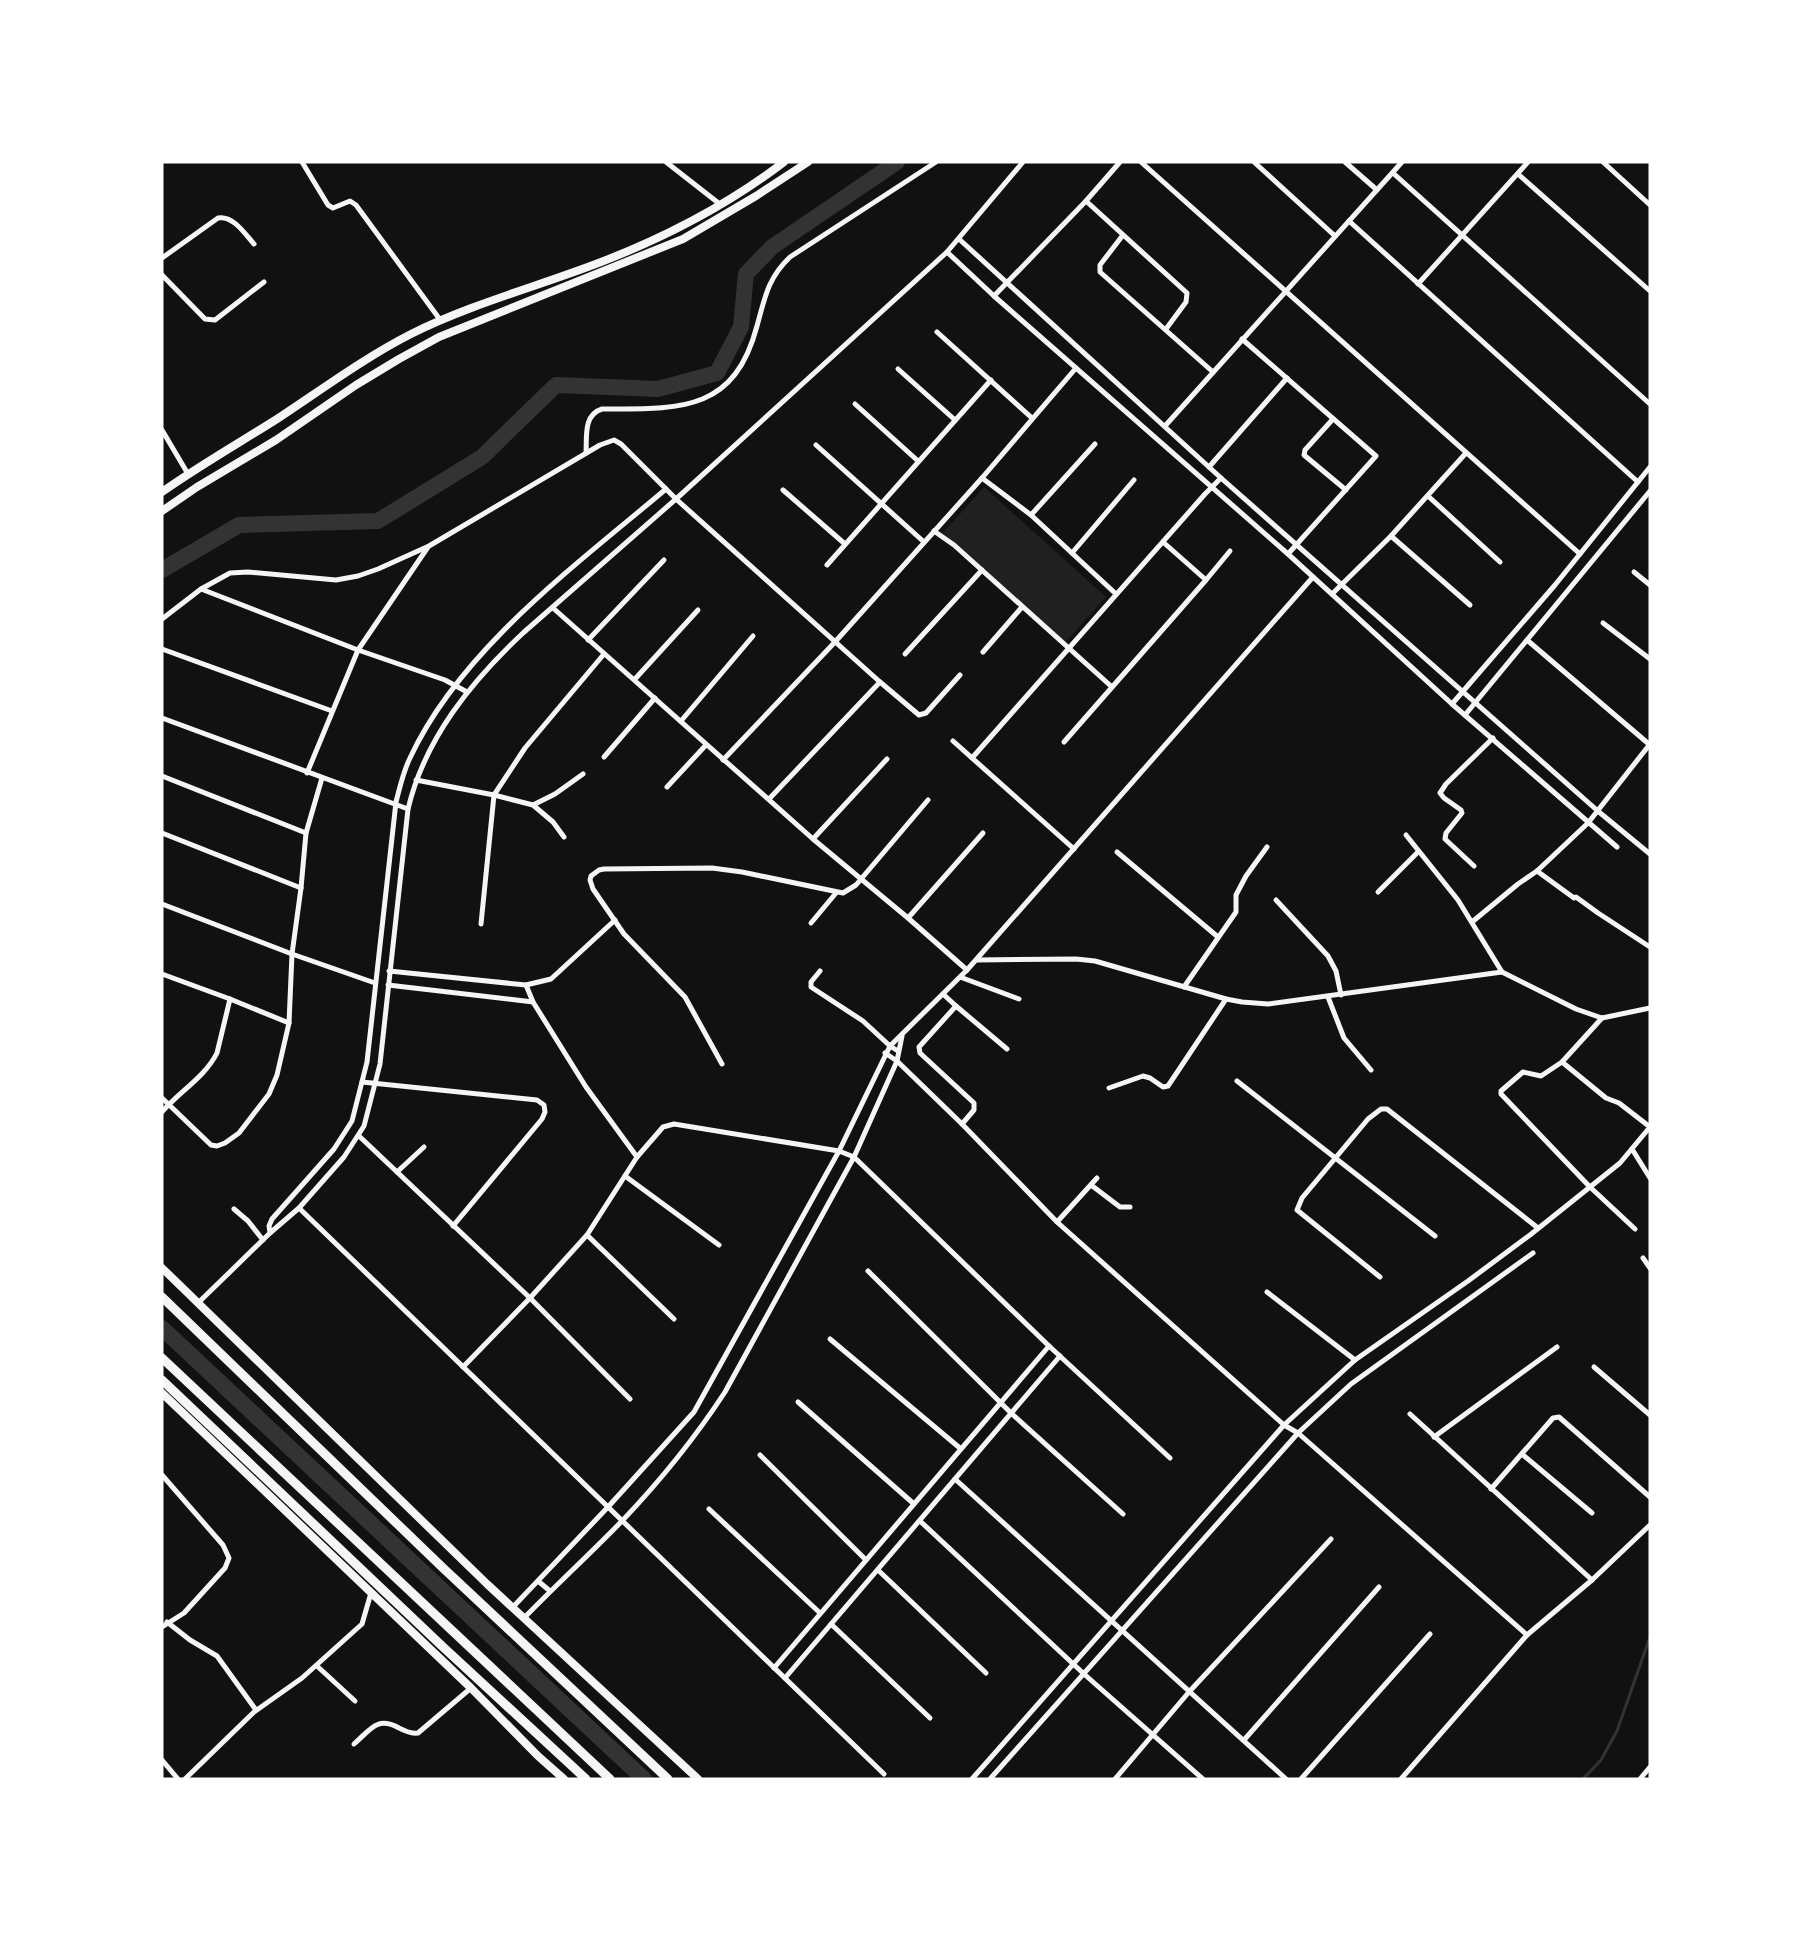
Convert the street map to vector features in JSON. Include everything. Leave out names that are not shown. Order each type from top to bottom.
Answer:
[{"type":"highway","points":[[162,1297],[426,1552],[668,1779]]},
{"type":"highway","points":[[162,1358],[610,1779]]},
{"type":"highway","points":[[162,1380],[442,1646],[586,1779]]},
{"type":"main road","points":[[162,492],[411,334],[626,252],[721,204],[784,162]]},
{"type":"main road","points":[[162,511],[197,487],[276,440],[356,386],[439,337],[683,239],[808,162]]},
{"type":"main road","points":[[162,1268],[512,1608],[698,1779]]},
{"type":"main road","points":[[162,1393],[564,1779]]},
{"type":"street","points":[[302,162],[329,206],[333,208],[350,201],[356,205],[441,321]]},
{"type":"street","points":[[666,162],[721,204]]},
{"type":"street","points":[[586,453],[588,420],[597,411],[671,407],[697,402],[712,396],[726,385],[736,374],[747,355],[769,283],[782,265],[790,257],[936,162]]},
{"type":"street","points":[[198,1303],[299,1208],[344,1157],[364,1126],[380,1064],[408,809],[416,780],[436,737],[467,692],[506,650],[947,252],[1023,162]]},
{"type":"street","points":[[994,296],[1086,201],[1119,162]]},
{"type":"street","points":[[1141,162],[1580,554]]},
{"type":"street","points":[[1254,162],[1335,236]]},
{"type":"street","points":[[1345,162],[1377,190]]},
{"type":"street","points":[[1165,426],[1402,162]]},
{"type":"street","points":[[1418,284],[1528,162]]},
{"type":"street","points":[[1603,162],[1650,205]]},
{"type":"street","points":[[1393,173],[1650,404]]},
{"type":"street","points":[[1518,174],[1650,291]]},
{"type":"street","points":[[1086,201],[1187,293],[1186,302],[1166,329]]},
{"type":"street","points":[[162,258],[222,217],[232,221],[254,244]]},
{"type":"street","points":[[1349,221],[1638,482]]},
{"type":"street","points":[[1123,235],[1100,265],[1099,270],[1213,372]]},
{"type":"street","points":[[959,238],[1221,478],[1599,812],[1650,854]]},
{"type":"street","points":[[947,252],[1288,554],[1452,704],[1617,847]]},
{"type":"street","points":[[162,275],[205,319],[212,321],[215,321],[264,282]]},
{"type":"street","points":[[937,332],[1032,417]]},
{"type":"street","points":[[1242,339],[1376,456],[1288,554]]},
{"type":"street","points":[[723,760],[835,642],[982,478],[1076,368]]},
{"type":"street","points":[[898,369],[955,420]]},
{"type":"street","points":[[1209,467],[1287,378]]},
{"type":"street","points":[[827,565],[991,380]]},
{"type":"street","points":[[855,405],[918,461]]},
{"type":"street","points":[[1333,419],[1305,450],[1304,455],[1346,489]]},
{"type":"street","points":[[162,430],[189,474]]},
{"type":"street","points":[[162,619],[222,576],[237,572],[321,580],[346,579],[378,569],[429,546],[610,440],[618,441],[676,499],[880,682],[921,715],[960,675]]},
{"type":"street","points":[[1031,514],[1095,444]]},
{"type":"street","points":[[816,445],[924,542]]},
{"type":"street","points":[[1332,594],[1391,536],[1466,453]]},
{"type":"street","points":[[1452,704],[1580,554],[1650,467]]},
{"type":"street","points":[[982,478],[1031,514],[1116,594]]},
{"type":"street","points":[[972,758],[1221,478]]},
{"type":"street","points":[[1072,553],[1134,480]]},
{"type":"street","points":[[270,1233],[269,1226],[272,1219],[334,1149],[352,1121],[367,1062],[396,805],[402,777],[413,751],[455,685],[496,639],[530,606],[666,489]]},
{"type":"street","points":[[783,490],[845,544]]},
{"type":"street","points":[[1465,715],[1650,491]]},
{"type":"street","points":[[1428,496],[1500,562]]},
{"type":"street","points":[[934,531],[982,570],[1112,687]]},
{"type":"street","points":[[1391,536],[1470,605]]},
{"type":"street","points":[[1163,542],[1206,580]]},
{"type":"street","points":[[306,772],[358,650],[429,546]]},
{"type":"street","points":[[1064,742],[1230,551]]},
{"type":"street","points":[[588,640],[664,560]]},
{"type":"street","points":[[905,654],[982,570]]},
{"type":"street","points":[[1634,572],[1650,585]]},
{"type":"street","points":[[512,1608],[694,1412],[839,1150],[890,1046],[976,960],[1313,577]]},
{"type":"street","points":[[201,590],[455,685],[467,692]]},
{"type":"street","points":[[983,652],[1022,607]]},
{"type":"street","points":[[553,608],[813,839],[967,969]]},
{"type":"street","points":[[635,679],[698,610]]},
{"type":"street","points":[[1603,623],[1650,659]]},
{"type":"street","points":[[681,721],[753,636]]},
{"type":"street","points":[[1472,922],[1537,871],[1588,823],[1650,745],[1527,640]]},
{"type":"street","points":[[162,649],[332,711]]},
{"type":"street","points":[[481,924],[494,795],[525,748],[604,654]]},
{"type":"street","points":[[769,799],[880,682]]},
{"type":"street","points":[[604,757],[655,698]]},
{"type":"street","points":[[162,718],[408,809]]},
{"type":"street","points":[[1474,866],[1445,839],[1446,834],[1462,813],[1440,793],[1446,784],[1493,738]]},
{"type":"street","points":[[953,741],[1074,849]]},
{"type":"street","points":[[667,787],[706,745]]},
{"type":"street","points":[[813,839],[887,759]]},
{"type":"street","points":[[533,805],[555,794],[583,774]]},
{"type":"street","points":[[162,776],[306,834]]},
{"type":"street","points":[[162,1098],[211,1145],[217,1146],[239,1133],[269,1094],[277,1074],[290,1023],[291,954],[306,834],[322,778]]},
{"type":"street","points":[[416,780],[533,805],[552,822],[564,837]]},
{"type":"street","points":[[722,1064],[685,998],[631,942],[591,884],[591,876],[599,870],[712,868],[760,875],[836,893],[845,892],[856,885],[928,800]]},
{"type":"street","points":[[162,833],[301,888]]},
{"type":"street","points":[[908,918],[983,833]]},
{"type":"street","points":[[1406,835],[1458,900],[1502,972],[1576,1009],[1602,1018],[1650,1008]]},
{"type":"street","points":[[1184,987],[1236,912],[1236,895],[1246,876],[1267,847]]},
{"type":"street","points":[[1117,852],[1218,937]]},
{"type":"street","points":[[1378,892],[1418,852]]},
{"type":"street","points":[[1537,871],[1560,889],[1576,897],[1650,946]]},
{"type":"street","points":[[811,923],[836,893]]},
{"type":"street","points":[[1276,900],[1328,956],[1336,971],[1341,995]]},
{"type":"street","points":[[162,904],[353,977],[375,983]]},
{"type":"street","points":[[389,971],[526,985],[550,979],[615,920]]},
{"type":"street","points":[[976,960],[1076,959],[1095,961],[1226,999],[1268,1004],[1502,972]]},
{"type":"street","points":[[820,971],[811,987],[863,1021],[898,1051]]},
{"type":"street","points":[[162,983],[163,974],[290,1023]]},
{"type":"street","points":[[960,977],[1019,999]]},
{"type":"street","points":[[388,985],[533,1002]]},
{"type":"street","points":[[526,985],[533,1002],[586,1087],[637,1157]]},
{"type":"street","points":[[943,994],[1007,1049]]},
{"type":"street","points":[[1328,997],[1344,1038],[1371,1070]]},
{"type":"street","points":[[162,1112],[214,1060],[231,999]]},
{"type":"street","points":[[1109,1088],[1143,1076],[1163,1087],[1168,1086],[1226,999]]},
{"type":"street","points":[[956,1006],[919,1047],[918,1051],[974,1102],[974,1110],[962,1124]]},
{"type":"street","points":[[1602,1018],[1562,1062],[1541,1076],[1528,1071],[1523,1072],[1501,1094],[1590,1187],[1635,1229]]},
{"type":"street","points":[[524,1618],[622,1521],[706,1422],[725,1392],[854,1157],[897,1061],[903,1035]]},
{"type":"street","points":[[885,1053],[897,1061],[962,1124],[1057,1222],[1284,1425],[1298,1433],[1527,1635]]},
{"type":"street","points":[[972,1779],[1284,1425],[1355,1360],[1468,1281],[1620,1163],[1650,1127],[1619,1103],[1606,1098],[1562,1062]]},
{"type":"street","points":[[1237,1081],[1435,1236]]},
{"type":"street","points":[[362,1082],[537,1100],[543,1105],[545,1112],[542,1119],[453,1226]]},
{"type":"street","points":[[1380,1277],[1297,1210],[1302,1198],[1368,1119],[1381,1109],[1387,1109],[1538,1228]]},
{"type":"street","points":[[463,1367],[587,1235],[637,1157],[663,1127],[674,1124],[839,1150],[854,1157],[1049,1346],[1170,1458]]},
{"type":"street","points":[[359,1136],[530,1298],[630,1400]]},
{"type":"street","points":[[398,1172],[424,1147]]},
{"type":"street","points":[[1632,1149],[1650,1178]]},
{"type":"street","points":[[625,1176],[719,1245]]},
{"type":"street","points":[[1057,1222],[1097,1178]]},
{"type":"street","points":[[1091,1185],[1120,1207],[1130,1207]]},
{"type":"street","points":[[299,1208],[884,1774]]},
{"type":"street","points":[[234,1209],[248,1221],[263,1240]]},
{"type":"street","points":[[587,1235],[674,1319]]},
{"type":"street","points":[[990,1779],[1298,1433],[1352,1384],[1533,1253]]},
{"type":"street","points":[[1643,1258],[1650,1268]]},
{"type":"street","points":[[868,1270],[1011,1413],[1122,1514]]},
{"type":"street","points":[[1267,1292],[1355,1360]]},
{"type":"street","points":[[830,1339],[961,1449]]},
{"type":"street","points":[[774,1668],[1049,1346]]},
{"type":"street","points":[[1434,1437],[1557,1347]]},
{"type":"street","points":[[785,1678],[1060,1356]]},
{"type":"street","points":[[1594,1367],[1650,1415]]},
{"type":"street","points":[[798,1402],[914,1504]]},
{"type":"street","points":[[1410,1414],[1592,1580]]},
{"type":"street","points":[[1491,1489],[1553,1418],[1559,1417],[1650,1497]]},
{"type":"street","points":[[1522,1454],[1592,1513]]},
{"type":"street","points":[[760,1455],[866,1560]]},
{"type":"street","points":[[162,1475],[223,1545],[229,1558],[225,1568],[184,1613],[164,1625],[216,1656],[256,1710]]},
{"type":"street","points":[[955,1479],[1286,1779]]},
{"type":"street","points":[[709,1509],[820,1613]]},
{"type":"street","points":[[920,1521],[1084,1674],[1203,1779]]},
{"type":"street","points":[[1401,1779],[1527,1635],[1592,1580],[1650,1525]]},
{"type":"street","points":[[1115,1779],[1189,1692],[1331,1539]]},
{"type":"street","points":[[878,1569],[986,1673]]},
{"type":"street","points":[[538,1581],[550,1591]]},
{"type":"street","points":[[1244,1740],[1378,1587]]},
{"type":"street","points":[[185,1779],[256,1710],[285,1692],[362,1624],[371,1592]]},
{"type":"street","points":[[831,1624],[930,1718]]},
{"type":"street","points":[[1301,1779],[1430,1634]]},
{"type":"street","points":[[316,1666],[355,1701]]},
{"type":"street","points":[[354,1744],[375,1725],[384,1722],[389,1722],[410,1733],[418,1733],[471,1688]]},
{"type":"street","points":[[162,1761],[178,1779]]},
{"type":"street","points":[[1640,1779],[1650,1767]]},
{"type":"shaded area","points":[[984,487],[1106,597],[1065,643],[943,533]]},
{"type":"waterway","points":[[162,570],[239,525],[378,521],[482,457],[556,385],[658,389],[717,373],[741,327],[746,274],[772,247],[897,162]]},
{"type":"waterway","points":[[162,1328],[644,1779]]},
{"type":"waterway","points":[[1583,1779],[1601,1760],[1617,1731],[1650,1637]]}]
